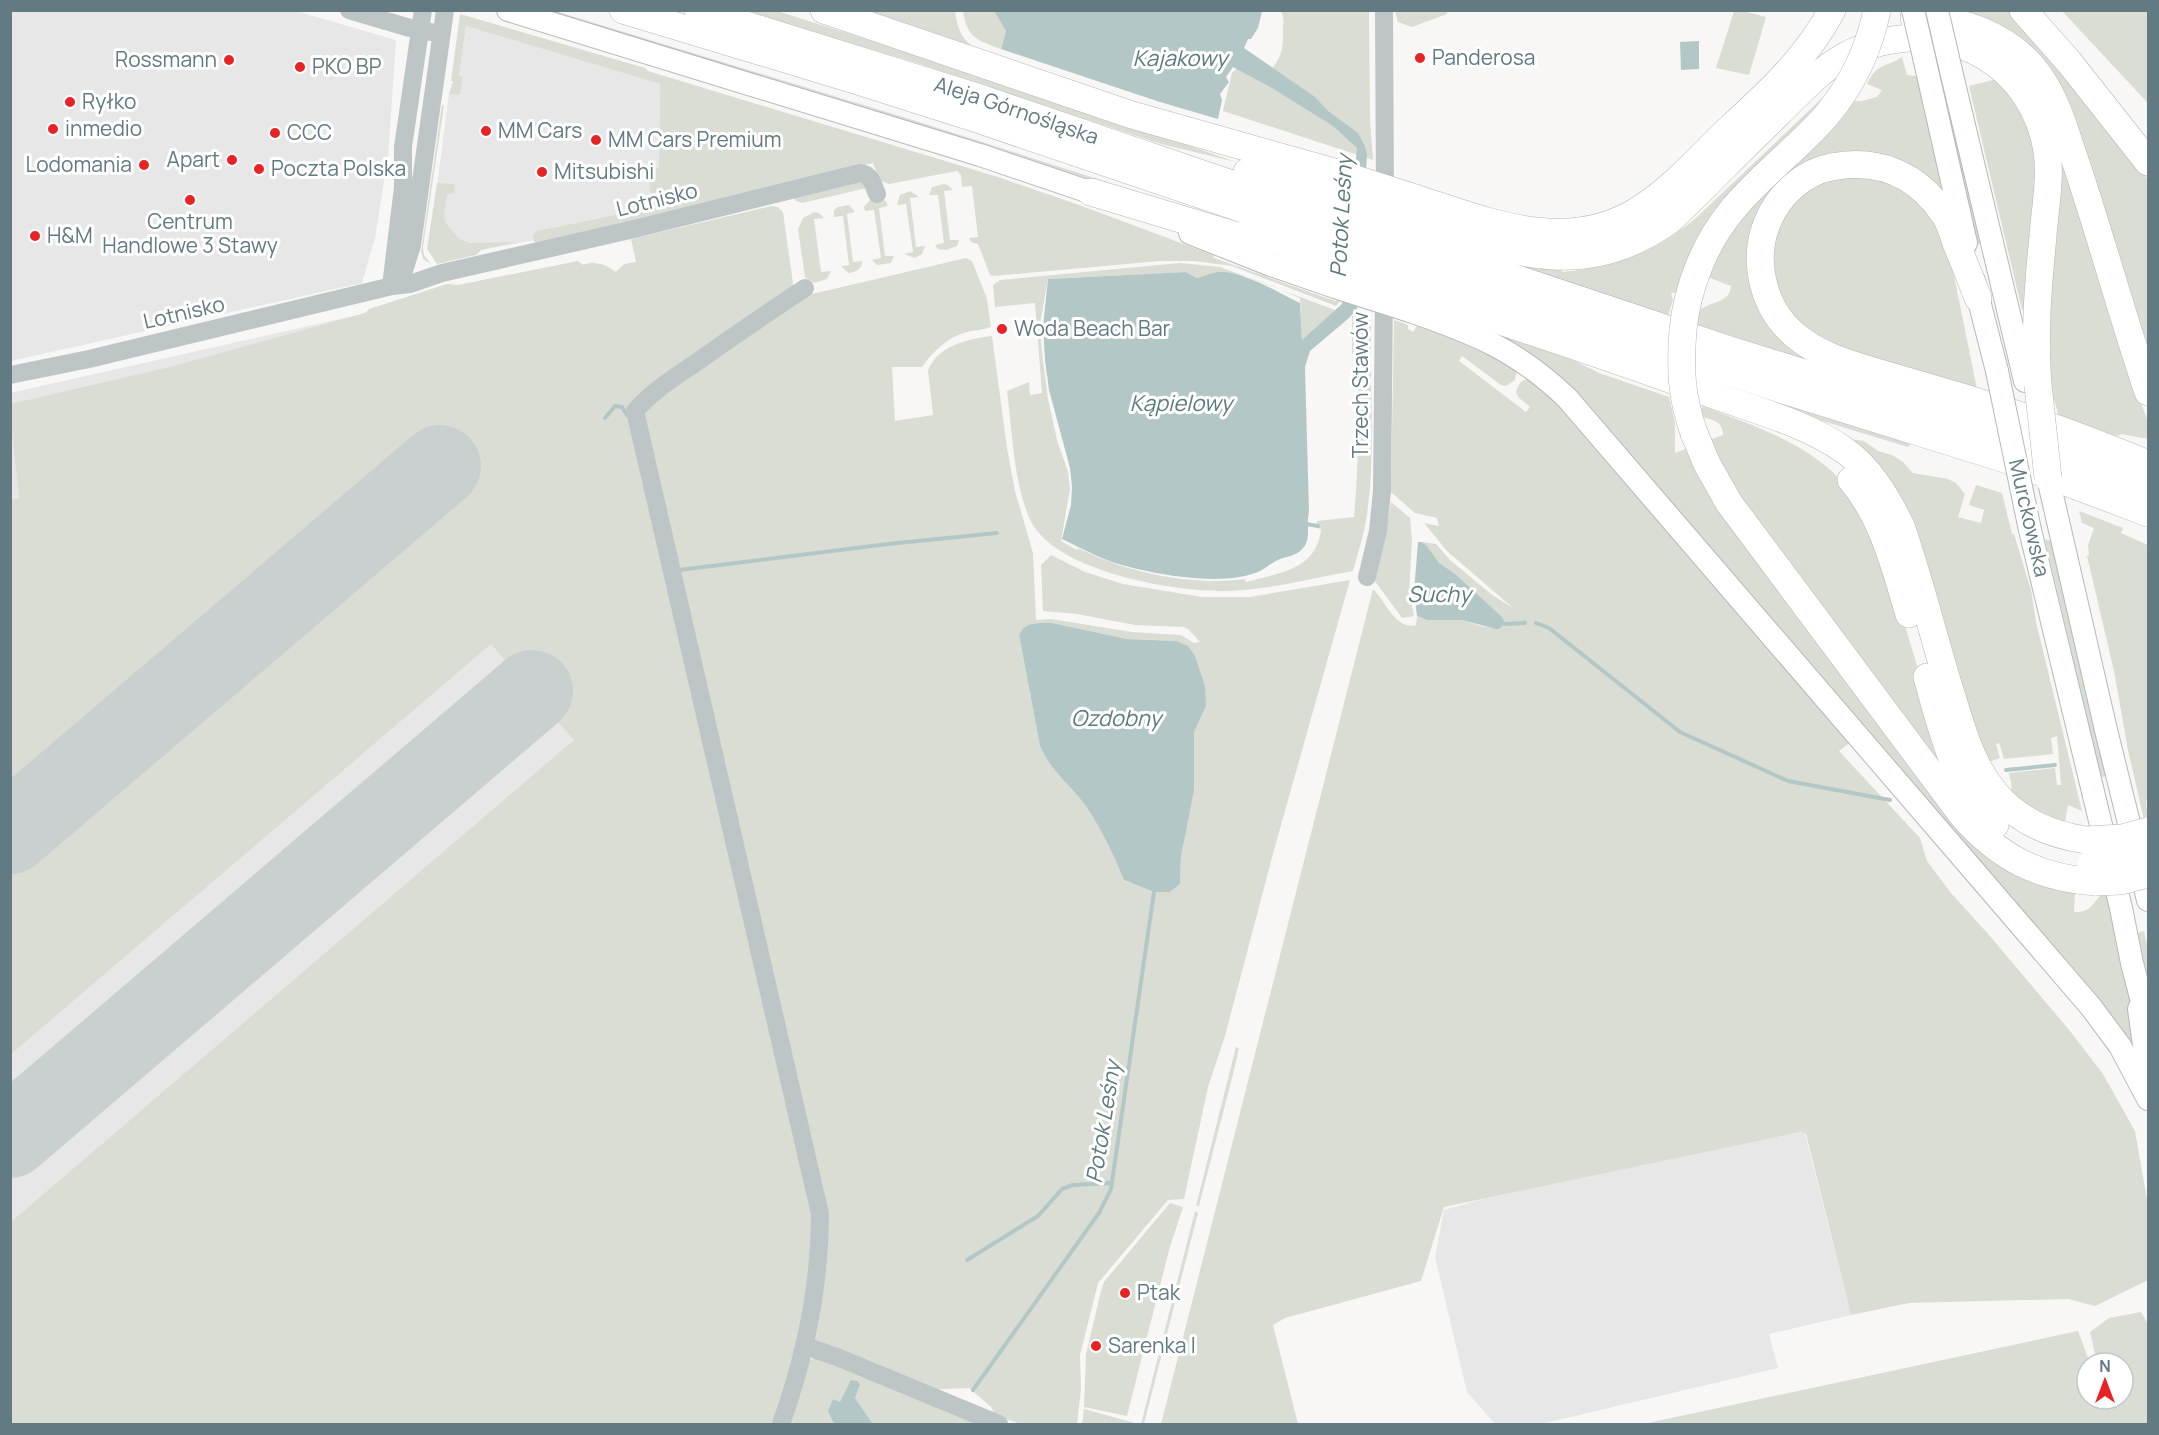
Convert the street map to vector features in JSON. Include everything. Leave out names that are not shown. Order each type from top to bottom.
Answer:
[{"type":"highway","points":[[623,10],[855,80],[1097,161],[1334,229],[1409,254],[1777,388],[2005,459],[2148,513]]},
{"type":"highway","name":"Aleja Górnośląska","points":[[698,10],[983,99],[1119,146],[1334,229]]},
{"type":"highway","points":[[824,10],[1132,115],[1334,229],[1409,254],[1564,342],[1750,408],[1830,460],[1844,473],[1870,505],[1881,530],[1908,611],[1944,736],[1958,772],[1976,804],[1992,823],[2018,843],[2044,856],[2072,862],[2124,861],[2148,855]]},
{"type":"highway","points":[[1409,254],[1492,223],[1528,231],[1569,232],[1597,228],[1640,209],[1669,187],[1773,87],[1810,47],[1832,10]]},
{"type":"highway","points":[[1877,10],[1865,54],[1844,91],[1826,116],[1732,210],[1712,238],[1704,256],[1686,313],[1681,356],[1682,389],[1694,433],[1710,470],[1729,503],[1977,833],[2006,855],[2041,872],[2068,879],[2122,838],[2148,831]]},
{"type":"highway","points":[[2023,10],[2148,162]]},
{"type":"highway","points":[[1796,97],[1813,71],[1850,36],[1865,28],[1897,20],[1929,18],[1958,22],[1988,33],[2014,48],[2037,73],[2051,94],[2086,195],[2148,392]]},
{"type":"highway","points":[[1409,254],[1498,247],[1543,256],[1583,255],[1623,246],[1658,229],[1670,220],[1828,67],[1846,56],[1887,41],[1920,37],[1952,42],[1994,61],[2007,72],[2022,89],[2040,122],[2044,138],[2048,168],[2032,383],[2048,478]]},
{"type":"highway","points":[[1978,298],[1943,213],[1923,190],[1910,180],[1881,166],[1846,165],[1812,173],[1788,191],[1771,214],[1764,229],[1762,275],[1768,298],[1785,326],[1810,346],[1828,356],[1855,365],[2077,435],[2148,464]]},
{"type":"highway","points":[[1091,192],[1334,229],[1409,254],[2024,441],[2148,488]]},
{"type":"highway","points":[[2091,862],[2121,881],[2148,874]]},
{"type":"main road","points":[[508,10],[980,154],[1091,192]]},
{"type":"main road","name":"Murckowska","points":[[1913,10],[1978,298],[1997,371],[2030,530],[2148,1025]]},
{"type":"main road","points":[[1937,10],[2032,383]]},
{"type":"main road","points":[[1409,254],[1471,333],[1500,347],[1542,374],[1574,406],[2091,1007],[2120,1046],[2148,1099]]},
{"type":"main road","name":"Murckowska","points":[[2048,478],[2148,900]]},
{"type":"main road","points":[[2132,963],[2148,1074]]},
{"type":"street","points":[[349,10],[420,31],[442,34]]},
{"type":"street","points":[[392,286],[403,187],[403,147],[423,10]]},
{"type":"street","points":[[392,286],[402,277],[412,245],[445,10]]},
{"type":"street","name":"Trzech Stawów","points":[[1367,578],[1381,508],[1384,450],[1384,10]]},
{"type":"street","name":"Lotnisko","points":[[10,375],[100,356],[392,286],[410,284],[436,275],[860,173],[870,176],[877,194]]},
{"type":"street","points":[[412,245],[415,261],[422,268],[436,275]]},
{"type":"street","points":[[781,1425],[805,1346],[820,1252],[820,1214],[635,411],[644,400],[662,386],[805,288]]},
{"type":"street","points":[[805,1346],[837,1357],[999,1425]]},
{"type":"shaded area","name":"Centrum Handlowe 3 Stawy","points":[[10,11],[296,11],[396,40],[388,157],[375,238],[362,283],[11,361]]},
{"type":"shaded area","points":[[532,11],[555,11],[916,121],[1107,182],[1178,208]]},
{"type":"shaded area","points":[[744,11],[777,11],[1059,100],[1236,162],[1161,144],[913,62]]},
{"type":"shaded area","points":[[850,11],[955,11],[960,31],[973,47]]},
{"type":"shaded area","points":[[963,11],[994,11],[1006,31],[1001,49],[979,40],[970,33]]},
{"type":"shaded area","points":[[1281,11],[1369,11],[1370,119],[1373,160],[1223,111],[1232,73],[1240,65],[1260,79],[1278,60],[1283,42],[1284,21]]},
{"type":"shaded area","points":[[1395,11],[1447,11],[1447,14],[1412,27],[1398,22]]},
{"type":"shaded area","points":[[1734,11],[1766,17],[1749,75],[1716,68]]},
{"type":"shaded area","points":[[1972,11],[2013,11],[2148,179],[2148,375],[2065,112],[1968,14]]},
{"type":"shaded area","points":[[2062,11],[2148,11],[2148,105],[2146,101]]},
{"type":"shaded area","points":[[460,14],[645,68],[648,71],[998,177],[1213,255],[1214,258],[1335,301],[1341,300],[1336,306],[1232,266],[1194,261],[1159,261],[990,275],[978,244],[971,242],[969,238],[978,237],[972,186],[962,187],[961,175],[957,171],[889,184],[879,180],[873,163],[542,243],[534,242],[533,235],[537,231],[653,207],[648,176],[659,166],[660,84],[466,26],[459,76],[463,77],[460,95],[449,94],[453,81],[451,81]]},
{"type":"shaded area","points":[[466,26],[660,84],[659,166],[648,176],[653,207],[551,228],[551,237],[481,250],[476,255],[431,231],[449,94],[460,94],[463,78],[459,76]]},
{"type":"shaded area","points":[[1902,57],[1907,75],[1916,76],[1920,86],[1951,211],[1920,176],[1795,175],[1755,291],[1867,375],[1806,360],[1692,323],[1699,311],[1725,298],[1730,291],[1731,286],[1705,276],[1727,234],[1853,101],[1877,97],[1882,90],[1867,84],[1871,77],[1879,68]]},
{"type":"shaded area","points":[[1932,58],[1940,60],[1983,243],[1976,245]]},
{"type":"shaded area","points":[[1997,79],[2017,104],[2030,135],[2034,152],[2036,174],[2025,306],[2022,310],[1969,86]]},
{"type":"shaded area","points":[[1836,85],[1679,292],[1671,293],[1673,300],[1668,316],[1457,245],[1561,266],[1562,272],[1617,262],[1648,250],[1695,219]]},
{"type":"shaded area","points":[[442,105],[444,106],[423,247],[424,255],[431,264],[423,259],[421,252]]},
{"type":"shaded area","points":[[2061,155],[2133,384],[2148,421],[2148,439],[2121,434],[2118,436],[2104,434],[2060,420],[2051,390],[2047,356]]},
{"type":"shaded area","points":[[1847,173],[1906,185],[1946,236],[1978,394],[1809,336],[1773,293],[1772,236],[1801,190]]},
{"type":"shaded area","points":[[858,181],[863,182],[867,188],[802,203],[794,198]]},
{"type":"shaded area","points":[[437,183],[454,184],[455,192],[447,195],[444,214],[445,222],[459,239],[469,243],[516,242],[437,264],[427,249]]},
{"type":"shaded area","points":[[944,184],[953,190],[944,191],[950,240],[959,240],[957,246],[946,250],[938,249],[935,245],[944,243],[938,195],[929,195],[932,187]]},
{"type":"shaded area","points":[[910,191],[919,197],[910,198],[916,247],[925,246],[922,254],[915,258],[904,254],[913,252],[906,204],[897,205],[900,195]]},
{"type":"shaded area","points":[[878,198],[886,201],[888,206],[879,208],[885,256],[894,256],[891,263],[877,265],[872,260],[881,258],[874,210],[865,211],[864,207],[870,200]]},
{"type":"shaded area","points":[[849,205],[855,212],[847,214],[853,262],[862,261],[862,264],[856,271],[848,273],[841,266],[849,265],[843,216],[834,217],[834,210]]},
{"type":"shaded area","points":[[772,206],[778,207],[783,212],[795,298],[966,258],[972,261],[987,299],[991,327],[967,332],[947,341],[931,355],[922,367],[892,367],[895,421],[933,415],[928,370],[939,355],[964,341],[992,336],[1015,491],[1033,553],[1036,620],[1051,619],[1132,632],[1181,635],[1194,643],[1200,642],[1188,629],[1183,627],[1135,625],[1077,614],[1043,611],[1041,565],[1051,555],[1085,572],[1123,584],[1202,597],[1250,597],[1350,580],[1274,850],[1225,1036],[1208,1087],[1184,1199],[1168,1200],[1098,1283],[1080,1355],[1081,1389],[1077,1424],[1021,1424],[996,1416],[991,1407],[969,1388],[924,1390],[812,1340],[775,1424],[11,1424],[11,1222],[574,740],[491,644],[11,1054],[11,873],[466,485],[427,438],[11,795],[10,500],[19,498],[11,404],[174,366],[365,313],[369,309],[447,284],[458,285],[578,261],[583,265],[601,264],[616,272],[624,264],[636,262],[631,239]],"holes":[[[1040,623],[1052,623],[1127,639],[1176,641],[1206,706],[1194,732],[1194,791],[1181,857],[1180,884],[1170,892],[1154,892],[1124,880],[1091,814],[1050,764],[1040,746],[1019,635]]]},
{"type":"shaded area","points":[[814,212],[824,218],[814,219],[821,272],[831,271],[827,279],[814,283],[805,277],[798,229],[803,218]]},
{"type":"shaded area","points":[[594,262],[742,1309],[11,1424],[10,393]]},
{"type":"shaded area","points":[[1180,263],[1220,267],[1247,277],[1225,274],[1197,278],[1186,272],[1048,279],[1040,324],[1042,353],[1048,399],[1057,440],[1068,472],[1070,489],[1061,541],[1077,550],[1078,548],[1138,571],[1181,579],[1224,581],[1245,579],[1246,582],[1294,568],[1312,553],[1318,543],[1321,529],[1317,528],[1317,521],[1354,517],[1358,398],[1357,374],[1353,358],[1371,360],[1372,443],[1368,506],[1364,532],[1353,571],[1277,586],[1231,591],[1209,591],[1153,584],[1095,568],[1069,556],[1048,542],[1033,525],[1018,478],[1007,391],[1029,382],[1030,395],[1042,393],[1035,303],[995,307],[993,285],[1000,280]]},
{"type":"shaded area","points":[[1277,288],[1335,310],[1302,340],[1300,298]]},
{"type":"shaded area","points":[[1420,302],[1563,355],[1599,373],[1669,397],[1675,423],[1675,453],[1692,446],[1946,804],[2075,892],[2074,912],[2090,908],[2106,892],[2129,986],[2145,1076],[1606,427]]},
{"type":"shaded area","points":[[1352,316],[1371,321],[1371,357],[1352,354]]},
{"type":"shaded area","points":[[1394,320],[1408,325],[1408,329],[1413,332],[1417,326],[1455,338],[1517,368],[1515,380],[1506,386],[1501,385],[1462,356],[1459,361],[1526,412],[1530,407],[1518,397],[1516,392],[1522,381],[1531,380],[1549,393],[1852,741],[1839,751],[1920,838],[1927,861],[1951,893],[2070,1031],[2103,1074],[2135,1131],[2148,1205],[2148,1280],[2095,1306],[2068,1299],[1909,1303],[1851,1315],[1806,1134],[1801,1132],[1444,1207],[1421,1281],[1285,1318],[1273,1325],[1298,1424],[1161,1424],[1373,589],[1397,619],[1409,625],[1416,625],[1417,616],[1427,620],[1462,620],[1499,629],[1505,624],[1503,618],[1440,564],[1422,542],[1436,544],[1450,560],[1491,594],[1513,608],[1447,551],[1424,523],[1439,526],[1437,518],[1415,513],[1391,492]]},
{"type":"shaded area","points":[[1690,372],[1810,413],[1909,441],[1910,444],[1908,447],[1806,416]]},
{"type":"shaded area","points":[[1702,406],[1785,440],[1808,453],[1829,469],[1849,489],[1865,513],[1880,543],[1945,758],[1970,804],[1984,822],[2001,837],[2020,849],[2041,859],[2092,869],[2093,876],[2059,870],[2028,859],[2000,842],[1974,819],[1726,485],[1708,452],[1710,451],[1709,440],[1723,435],[1723,430],[1717,422],[1701,417]]},
{"type":"shaded area","points":[[1849,439],[1864,441],[1878,451],[1892,455],[1903,462],[1913,473],[1948,479],[1956,483],[1965,494],[1958,517],[1981,523],[1984,510],[1969,505],[1976,485],[2002,493],[2012,534],[2014,534],[2031,590],[2036,622],[2082,811],[2068,805],[2065,822],[2053,824],[2008,791],[2012,788],[2009,773],[2055,768],[2057,785],[2061,785],[2057,736],[2051,738],[2053,754],[2004,759],[1999,743],[1996,744],[2000,758],[1986,763]]},
{"type":"shaded area","points":[[1391,502],[1410,518],[1412,541],[1409,592],[1414,616],[1402,618],[1375,581]]},
{"type":"shaded area","points":[[2079,511],[2123,528],[2121,533],[2148,545],[2148,797],[2146,802],[2148,819],[2144,820],[2128,750],[2114,671],[2087,556],[2094,528],[2082,523]]},
{"type":"shaded area","points":[[2045,539],[2054,542],[2108,776],[2101,777]]},
{"type":"shaded area","points":[[2144,931],[2148,950],[2148,980],[2137,933]]},
{"type":"shaded area","points":[[1236,1047],[1239,1048],[1234,1070],[1199,1206],[1196,1206]]},
{"type":"shaded area","points":[[1802,1132],[1805,1134],[1851,1315],[1769,1334],[1778,1368],[1541,1424],[1495,1424],[1467,1392],[1435,1257],[1444,1210],[1487,1198]]},
{"type":"shaded area","points":[[1170,1203],[1183,1207],[1169,1250],[1127,1416],[1084,1407],[1086,1354],[1104,1282]]},
{"type":"shaded area","points":[[1195,1211],[1198,1213],[1144,1424],[1141,1424]]},
{"type":"shaded area","points":[[2141,1312],[2148,1324],[2148,1424],[1643,1424],[2078,1331],[2086,1351],[2075,1351],[2075,1411],[2135,1411],[2135,1351],[2094,1351],[2090,1332],[2109,1318]]},
{"type":"shaded area","points":[[818,1356],[986,1424],[873,1424],[855,1398],[839,1402],[833,1399],[829,1411],[834,1424],[785,1424],[807,1361]]},
{"type":"shaded area","points":[[1084,1409],[1135,1423],[1135,1424],[1082,1424]]},
{"type":"water","name":"Kąpielowy","points":[[994,11],[1262,11],[1258,28],[1251,39],[1248,39],[1244,48],[1315,97],[1328,111],[1358,133],[1367,155],[1357,309],[1310,351],[1305,367],[1309,512],[1307,540],[1298,553],[1245,576],[1207,579],[1166,575],[1128,567],[1099,557],[1062,539],[1071,505],[1072,487],[1070,468],[1049,390],[1045,360],[1043,326],[1048,279],[1186,272],[1197,278],[1217,272],[1239,275],[1261,283],[1300,303],[1302,340],[1342,304],[1357,148],[1333,126],[1233,67],[1226,77],[1229,82],[1220,94],[1222,100],[1218,119],[1001,49],[1006,31]]},
{"type":"water","points":[[1699,41],[1699,69],[1681,70],[1680,42]]},
{"type":"water","name":"Suchy","points":[[1418,542],[1427,546],[1439,563],[1455,574],[1503,618],[1505,624],[1496,629],[1462,620],[1427,620],[1417,616],[1414,592]]},
{"type":"water","name":"Ozdobny","points":[[1052,623],[1127,639],[1176,641],[1188,646],[1195,656],[1205,686],[1206,706],[1194,732],[1194,791],[1181,857],[1180,884],[1170,892],[1154,892],[1124,880],[1091,814],[1050,764],[1040,746],[1019,635],[1028,626]]},
{"type":"water","points":[[851,1380],[860,1384],[855,1398],[873,1424],[834,1424],[828,1411],[833,1399],[840,1402]]},
{"type":"waterway","points":[[605,418],[615,406],[622,407],[627,415]]},
{"type":"waterway","points":[[1306,524],[1318,526]]},
{"type":"waterway","points":[[679,570],[997,533]]},
{"type":"waterway","points":[[1505,624],[1525,623]]},
{"type":"waterway","points":[[1536,623],[1549,628],[1680,732],[1788,781],[1890,800]]},
{"type":"waterway","points":[[2006,770],[2055,765]]},
{"type":"waterway","name":"Potok Leśny","points":[[973,1390],[1099,1213],[1111,1189],[1154,892]]},
{"type":"waterway","points":[[967,1260],[1038,1216],[1062,1189],[1073,1185],[1111,1183]]},
{"type":"runway","points":[[10,833],[440,466]]},
{"type":"runway","points":[[10,1137],[532,691]]},
{"type":"place","name":"Panderosa","points":[[1420,58]]},
{"type":"place","name":"Rossmann","points":[[229,60]]},
{"type":"place","name":"PKO BP","points":[[300,67]]},
{"type":"place","name":"Ryłko","points":[[70,102]]},
{"type":"place","name":"inmedio","points":[[53,129]]},
{"type":"place","name":"MM Cars","points":[[486,131]]},
{"type":"place","name":"CCC","points":[[275,133]]},
{"type":"place","name":"MM Cars Premium","points":[[596,140]]},
{"type":"place","name":"Apart","points":[[232,160]]},
{"type":"place","name":"Lodomania","points":[[144,165]]},
{"type":"place","name":"Poczta Polska","points":[[259,169]]},
{"type":"place","name":"Mitsubishi","points":[[542,172]]},
{"type":"place","name":"Centrum Handlowe 3 Stawy","points":[[190,200]]},
{"type":"place","name":"H&M","points":[[35,236]]},
{"type":"place","name":"Woda Beach Bar","points":[[1002,329]]},
{"type":"place","name":"Ptak","points":[[1125,1293]]},
{"type":"place","name":"Sarenka I","points":[[1096,1346]]},
{"type":"water label","name":"Kajakowy","points":[[1180,58]]}]
